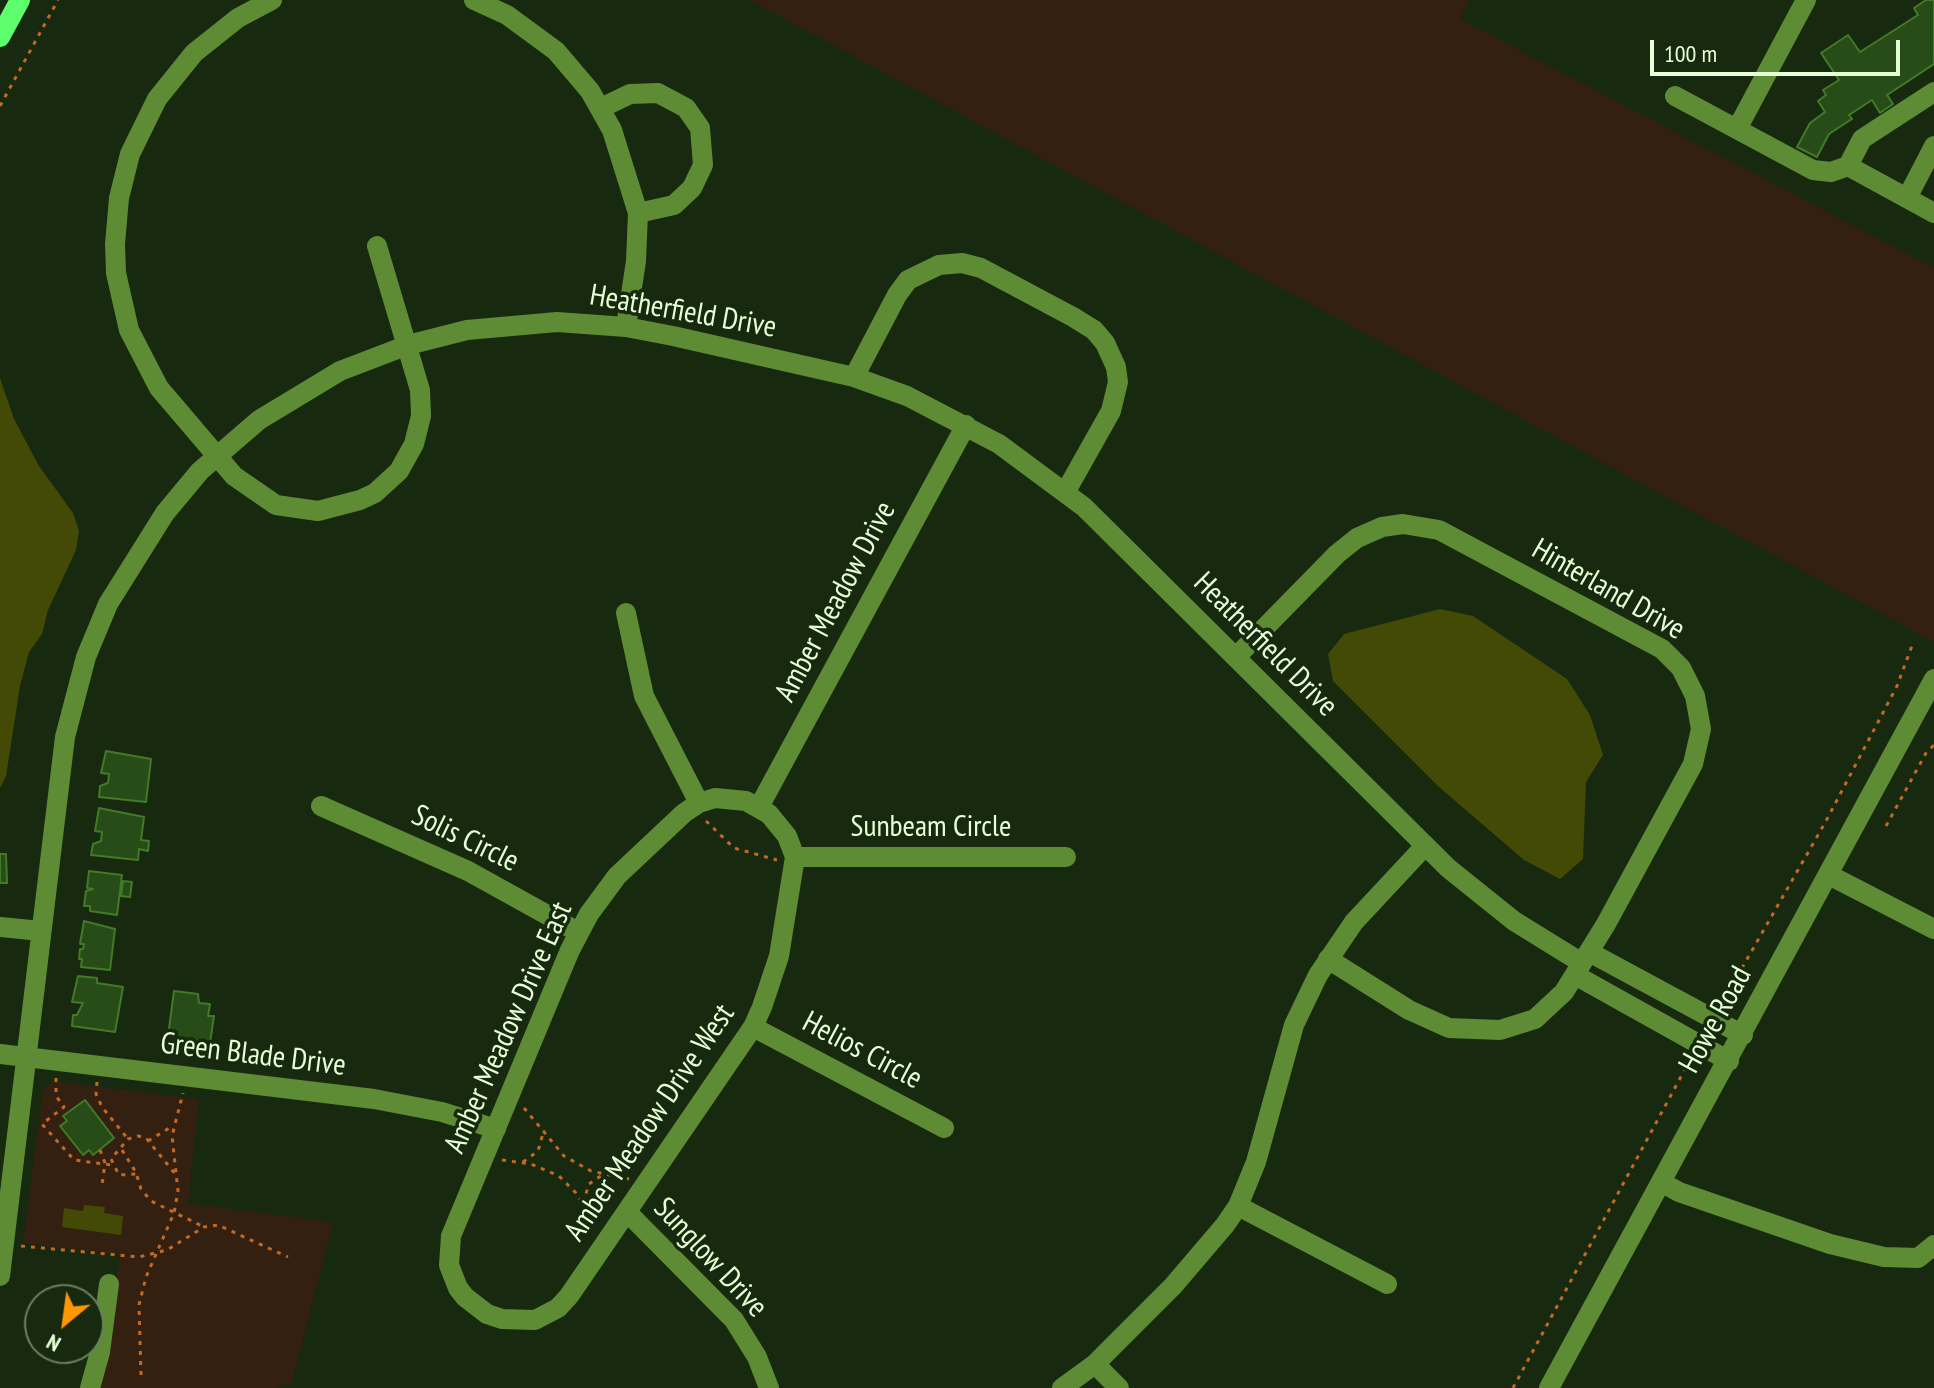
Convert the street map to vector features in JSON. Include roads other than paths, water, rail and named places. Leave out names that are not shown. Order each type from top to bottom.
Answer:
[{"type":"main road","points":[[0,37],[20,0]]},
{"type":"street","points":[[474,0],[507,15],[556,51],[601,108],[621,153],[638,213],[635,271],[626,327]]},
{"type":"street","points":[[1737,129],[1806,0]]},
{"type":"street","points":[[264,2],[194,53],[157,99],[130,154],[116,223],[116,273],[129,330],[159,388],[216,456],[250,489],[289,508],[331,510],[375,493],[399,471],[419,429],[420,390],[377,246]]},
{"type":"street","points":[[1675,96],[1813,170],[1831,172],[1848,166],[1862,139],[1934,92]]},
{"type":"street","points":[[601,108],[630,94],[658,93],[686,108],[700,128],[703,165],[692,188],[674,205],[638,213]]},
{"type":"street","points":[[1907,198],[1934,146]]},
{"type":"street","points":[[1848,166],[1934,213]]},
{"type":"street","points":[[854,377],[908,280],[939,265],[962,263],[981,268],[1073,317],[1094,330],[1105,343],[1116,367],[1118,382],[1111,411],[1066,491]]},
{"type":"street","name":"Heatherfield Drive","points":[[0,1276],[5,1181],[26,1057],[65,737],[92,638],[115,590],[152,529],[216,456],[259,420],[340,371],[408,345],[503,325],[557,322],[626,327],[854,377],[907,396],[966,425],[1066,491],[1424,847],[1514,921],[1729,1061]]},
{"type":"street","name":"Amber Meadow Drive","points":[[759,807],[966,425]]},
{"type":"street","name":"Hinterland Drive","points":[[1236,657],[1337,554],[1357,538],[1382,527],[1403,524],[1439,530],[1662,649],[1681,668],[1695,696],[1701,729],[1693,764],[1582,963],[1552,1006],[1535,1019],[1500,1030],[1475,1031],[1430,1021],[1328,959]]},
{"type":"street","points":[[626,613],[644,696],[703,811],[731,798],[759,807],[780,825],[781,859]]},
{"type":"street","name":"Howe Road","points":[[1549,1388],[1829,875],[1926,711],[1934,679]]},
{"type":"street","name":"Solis Circle","points":[[321,806],[468,871],[578,932]]},
{"type":"street","name":"Amber Meadow Drive East","points":[[487,1314],[458,1288],[449,1265],[449,1248],[458,1216],[502,1138],[578,932],[617,876],[667,827],[703,811]]},
{"type":"street","points":[[1062,1388],[1095,1364],[1202,1256],[1238,1206],[1256,1162],[1297,1017],[1328,959],[1354,922],[1424,847]]},
{"type":"street","name":"Sunbeam Circle","points":[[781,859],[1066,857]]},
{"type":"street","name":"Amber Meadow Drive West","points":[[487,1314],[523,1322],[535,1320],[558,1308],[753,1027],[779,956],[790,902],[781,859]]},
{"type":"street","points":[[1829,875],[1934,929]]},
{"type":"street","points":[[0,927],[41,931]]},
{"type":"street","name":"Heatherfield Drive","points":[[1582,963],[1743,1035]]},
{"type":"street","name":"Helios Circle","points":[[753,1027],[944,1128]]},
{"type":"street","name":"Green Blade Drive","points":[[0,1054],[374,1099],[442,1112],[502,1138]]},
{"type":"street","points":[[1661,1182],[1679,1192],[1830,1244],[1884,1257],[1918,1258],[1934,1245]]},
{"type":"street","points":[[1238,1206],[1387,1284]]},
{"type":"street","name":"Sunglow Drive","points":[[627,1212],[734,1320],[757,1357],[769,1388]]},
{"type":"street","points":[[90,1388],[100,1352],[109,1284]]},
{"type":"street","points":[[1095,1364],[1119,1388]]}]
